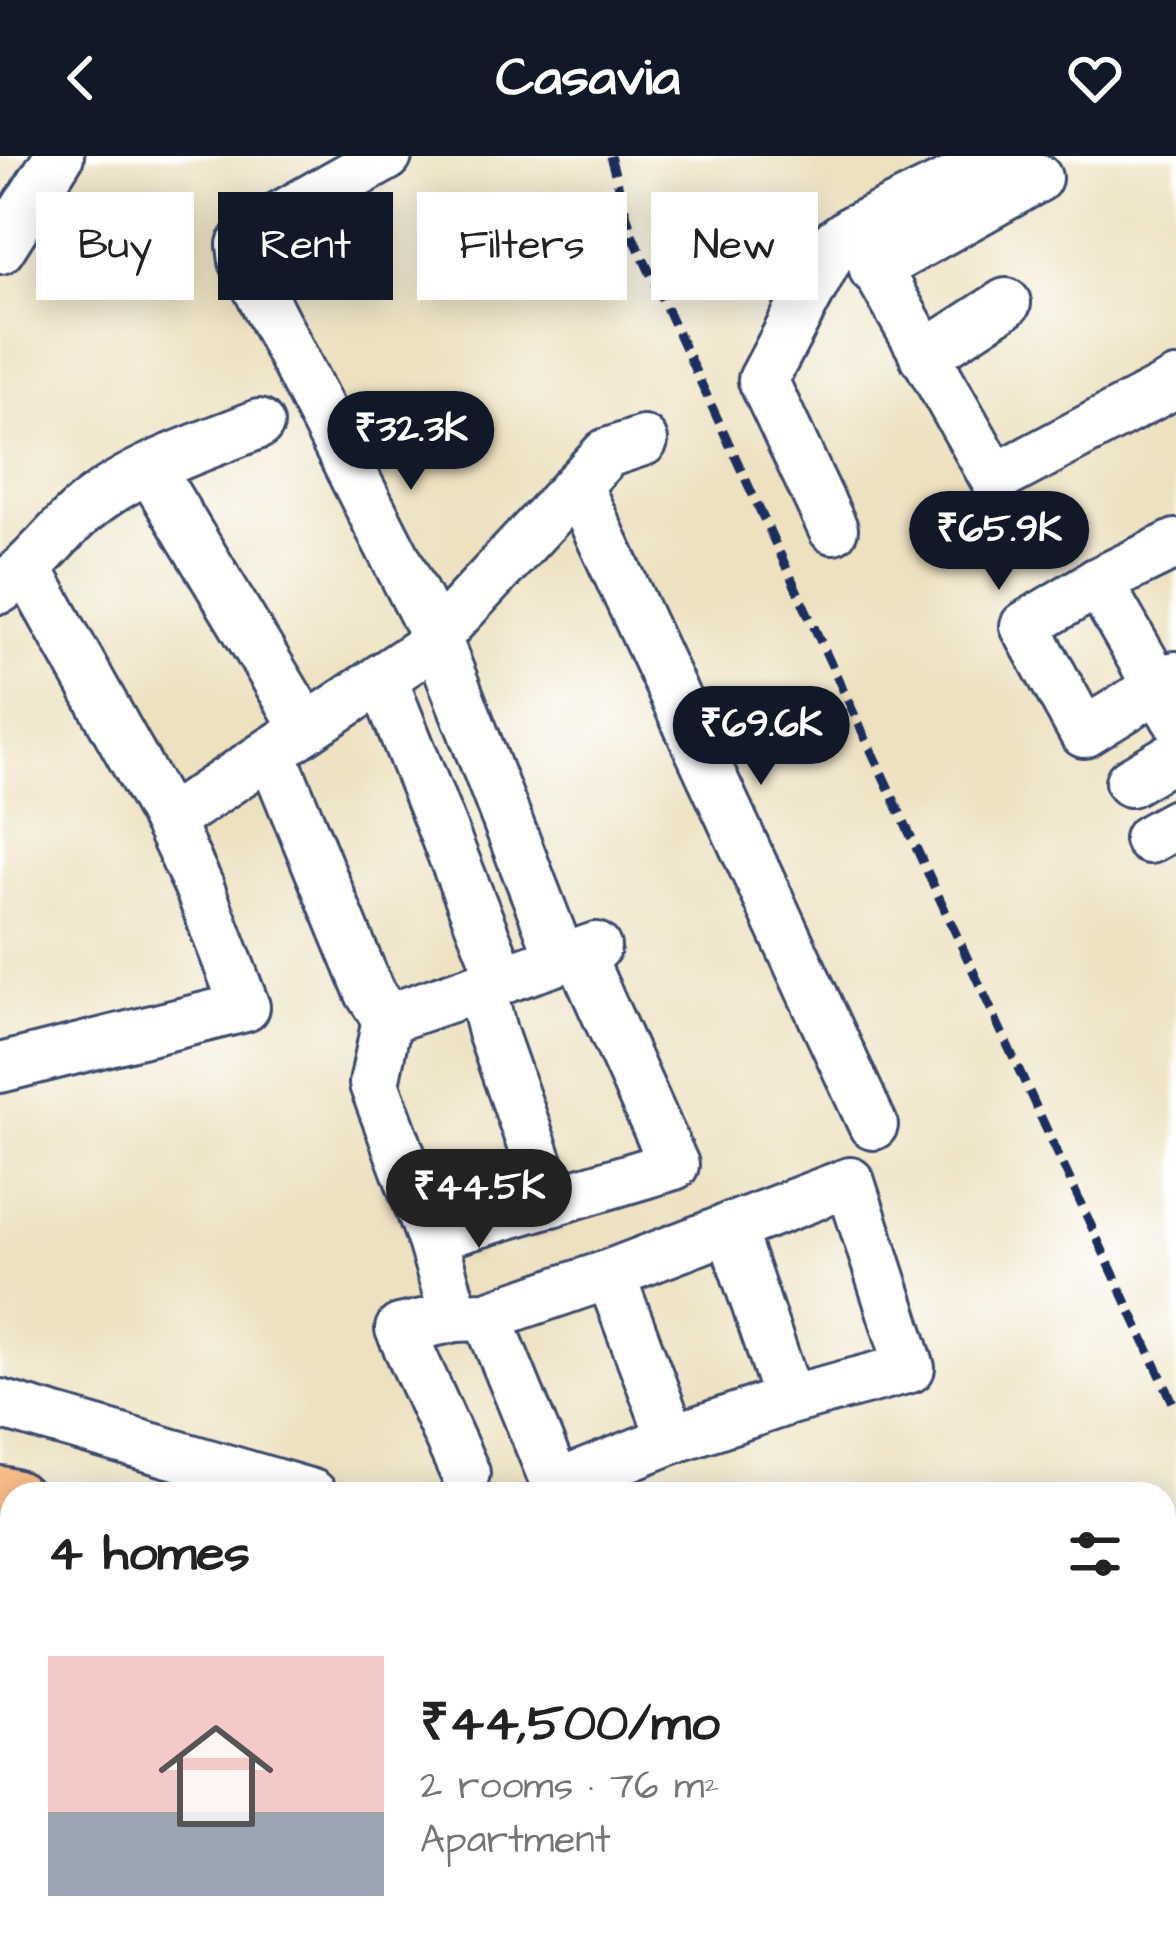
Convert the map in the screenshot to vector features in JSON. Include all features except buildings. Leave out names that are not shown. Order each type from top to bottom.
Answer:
[{"type":"street","points":[[0,249],[59,156]]},
{"type":"street","points":[[387,156],[252,232],[242,244],[244,261],[436,637],[674,1165],[431,1237]]},
{"type":"street","points":[[864,249],[951,186],[1021,167]]},
{"type":"street","points":[[833,529],[763,380],[836,242],[864,249],[995,479],[1176,383]]},
{"type":"street","points":[[924,356],[1006,304]]},
{"type":"street","points":[[0,1068],[245,1007],[168,821],[14,580],[83,510],[150,469],[259,424]]},
{"type":"street","points":[[168,821],[436,637],[607,452],[644,441]]},
{"type":"street","points":[[150,469],[288,740],[370,993],[387,1019],[374,1084],[431,1237],[554,1482]]},
{"type":"street","points":[[577,485],[873,1125]]},
{"type":"street","points":[[1098,582],[1170,694],[1084,734],[1025,626],[1098,582],[1176,544]]},
{"type":"street","points":[[382,678],[491,983],[492,1032],[552,1202]]},
{"type":"street","points":[[1130,782],[1176,755]]},
{"type":"street","points":[[387,1019],[579,953]]},
{"type":"street","points":[[465,1473],[400,1329],[471,1316],[610,1274],[850,1182],[910,1368],[789,1400],[564,1482]]},
{"type":"street","points":[[730,1227],[789,1400]]},
{"type":"street","points":[[610,1274],[672,1439]]},
{"type":"street","points":[[0,1404],[270,1482]]},
{"type":"railway","points":[[610,156],[632,234],[1176,1409]]}]
